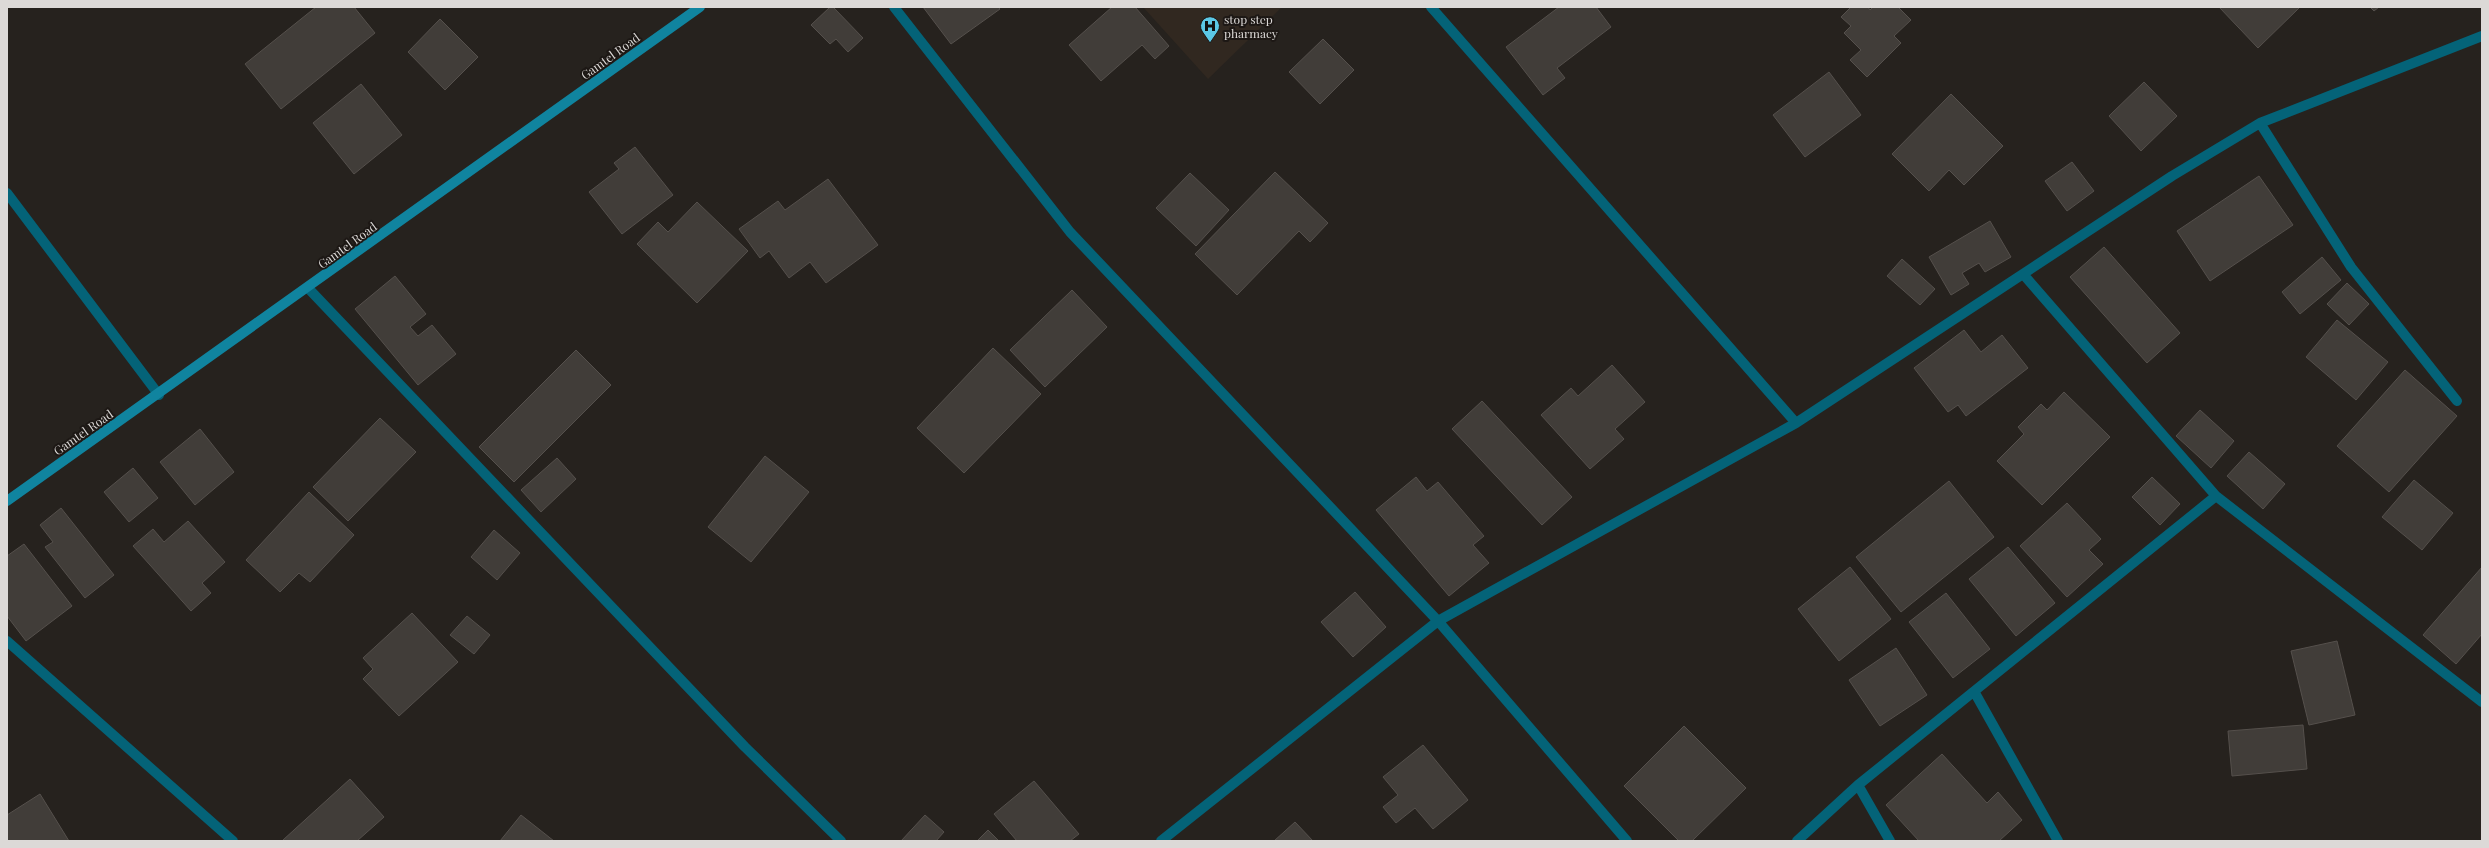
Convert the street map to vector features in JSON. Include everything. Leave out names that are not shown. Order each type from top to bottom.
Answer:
[{"type":"street","name":"Gamtel Road","points":[[7,501],[159,395],[700,7]]},
{"type":"street","points":[[894,7],[1070,232],[1438,621],[1626,841]]},
{"type":"street","points":[[1431,7],[1796,423]]},
{"type":"street","points":[[1162,841],[1438,621],[1796,423],[2172,176],[2260,123],[2482,36]]},
{"type":"street","points":[[2260,123],[2351,267],[2457,401]]},
{"type":"street","points":[[7,193],[159,395]]},
{"type":"street","points":[[2023,274],[2216,496],[2482,702]]},
{"type":"street","points":[[308,288],[745,747],[841,841]]},
{"type":"street","points":[[1797,841],[1858,786],[1975,693],[2216,496]]},
{"type":"street","points":[[7,641],[233,841]]},
{"type":"street","points":[[1975,693],[2058,841]]},
{"type":"street","points":[[1858,786],[1890,841]]},
{"type":"shaded area","name":"stop step pharmacy","points":[[1143,7],[1282,7],[1208,79]]},
{"type":"building","points":[[316,7],[354,7],[375,33],[281,109],[245,64]]},
{"type":"building","points":[[830,7],[833,7],[863,38],[848,52],[836,39],[830,44],[811,25]]},
{"type":"building","points":[[923,7],[998,7],[1000,9],[951,44]]},
{"type":"building","points":[[1112,7],[1135,7],[1169,46],[1155,59],[1142,45],[1101,81],[1069,45]]},
{"type":"building","points":[[1559,7],[1596,7],[1611,27],[1557,68],[1565,78],[1543,95],[1506,47]]},
{"type":"building","points":[[1851,7],[1868,7],[1870,10],[1873,7],[1898,7],[1911,20],[1894,36],[1901,43],[1867,77],[1850,60],[1861,50],[1844,33],[1851,26],[1841,17]]},
{"type":"building","points":[[2219,7],[2298,7],[2299,8],[2258,48]]},
{"type":"building","points":[[2370,7],[2379,7],[2374,11]]},
{"type":"building","points":[[440,19],[478,57],[445,90],[408,52]]},
{"type":"building","points":[[1323,39],[1354,70],[1320,104],[1289,72]]},
{"type":"building","points":[[1829,72],[1861,115],[1805,157],[1773,115]]},
{"type":"building","points":[[2144,82],[2177,116],[2141,151],[2109,116]]},
{"type":"building","points":[[361,84],[402,135],[354,174],[313,123]]},
{"type":"building","points":[[1951,94],[2003,146],[1964,185],[1949,170],[1929,191],[1892,154]]},
{"type":"building","points":[[635,147],[673,195],[622,234],[589,192],[619,169],[614,163]]},
{"type":"building","points":[[2072,162],[2094,191],[2067,211],[2045,181]]},
{"type":"building","points":[[1275,172],[1328,223],[1310,242],[1299,231],[1237,295],[1195,254]]},
{"type":"building","points":[[1190,173],[1229,210],[1196,246],[1156,208]]},
{"type":"building","points":[[2259,176],[2293,225],[2210,281],[2177,231]]},
{"type":"building","points":[[828,179],[878,245],[826,283],[810,262],[789,278],[769,251],[760,258],[739,229],[778,201],[785,210]]},
{"type":"building","points":[[697,202],[748,251],[697,303],[637,244],[658,222],[668,232]]},
{"type":"building","points":[[1990,221],[2011,257],[1985,272],[1979,263],[1962,273],[1969,284],[1951,295],[1929,257]]},
{"type":"building","points":[[2104,247],[2180,333],[2147,363],[2070,277]]},
{"type":"building","points":[[2322,257],[2341,280],[2300,314],[2282,292]]},
{"type":"building","points":[[1902,259],[1935,289],[1920,305],[1887,276]]},
{"type":"building","points":[[395,276],[426,314],[410,327],[418,336],[432,325],[456,354],[418,385],[355,309]]},
{"type":"building","points":[[2347,283],[2369,304],[2349,325],[2327,304]]},
{"type":"building","points":[[1072,290],[1107,327],[1045,387],[1010,350]]},
{"type":"building","points":[[2337,320],[2388,362],[2356,400],[2306,357]]},
{"type":"building","points":[[1964,330],[1981,352],[2002,335],[2028,368],[1966,416],[1958,405],[1948,412],[1914,368]]},
{"type":"building","points":[[993,348],[1041,394],[964,473],[917,428]]},
{"type":"building","points":[[576,350],[611,385],[514,482],[479,447]]},
{"type":"building","points":[[1612,365],[1645,402],[1615,429],[1624,439],[1590,469],[1541,415],[1571,388],[1578,396]]},
{"type":"building","points":[[2405,370],[2457,416],[2389,492],[2337,446]]},
{"type":"building","points":[[2064,392],[2110,437],[2042,505],[1997,461],[2024,434],[2018,427],[2041,404],[2047,410]]},
{"type":"building","points":[[1482,401],[1572,497],[1542,525],[1452,429]]},
{"type":"building","points":[[2200,410],[2234,441],[2211,468],[2176,436]]},
{"type":"building","points":[[380,418],[416,452],[348,521],[313,487]]},
{"type":"building","points":[[200,429],[234,472],[195,505],[160,462]]},
{"type":"building","points":[[2249,452],[2285,484],[2263,509],[2227,476]]},
{"type":"building","points":[[765,456],[809,492],[751,562],[708,527]]},
{"type":"building","points":[[557,458],[576,479],[541,512],[521,490]]},
{"type":"building","points":[[133,468],[158,498],[129,522],[104,492]]},
{"type":"building","points":[[1416,477],[1427,491],[1438,482],[1484,536],[1473,545],[1489,563],[1449,596],[1376,510]]},
{"type":"building","points":[[2152,477],[2180,504],[2160,525],[2132,497]]},
{"type":"building","points":[[2414,480],[2453,513],[2422,550],[2382,517]]},
{"type":"building","points":[[1949,481],[1994,537],[1901,612],[1856,557]]},
{"type":"building","points":[[309,492],[354,535],[310,582],[299,573],[280,592],[246,560]]},
{"type":"building","points":[[2067,503],[2101,539],[2089,550],[2103,564],[2067,597],[2020,546]]},
{"type":"building","points":[[61,508],[114,575],[85,598],[45,547],[53,542],[40,525]]},
{"type":"building","points":[[188,521],[225,562],[202,583],[211,593],[191,611],[133,546],[153,529],[164,542]]},
{"type":"building","points":[[494,530],[520,553],[497,580],[471,557]]},
{"type":"building","points":[[24,544],[72,606],[26,641],[7,616],[7,556]]},
{"type":"building","points":[[2008,547],[2055,603],[2016,636],[1969,579]]},
{"type":"building","points":[[1850,567],[1891,619],[1839,661],[1798,609]]},
{"type":"building","points":[[2482,567],[2482,634],[2456,664],[2423,635]]},
{"type":"building","points":[[1355,592],[1386,627],[1353,657],[1321,622]]},
{"type":"building","points":[[1946,593],[1990,649],[1953,678],[1909,622]]},
{"type":"building","points":[[412,613],[458,662],[399,716],[363,679],[373,669],[363,658]]},
{"type":"building","points":[[467,616],[490,635],[474,654],[450,635]]},
{"type":"building","points":[[2337,641],[2355,715],[2309,725],[2291,651]]},
{"type":"building","points":[[1896,648],[1927,695],[1880,726],[1849,680]]},
{"type":"building","points":[[2303,725],[2307,769],[2232,776],[2228,731]]},
{"type":"building","points":[[1684,726],[1746,788],[1692,841],[1679,841],[1624,786]]},
{"type":"building","points":[[1423,745],[1468,800],[1433,829],[1415,808],[1396,823],[1383,807],[1398,795],[1383,777]]},
{"type":"building","points":[[1942,754],[1987,803],[1998,792],[2022,820],[1999,841],[1919,841],[1886,805]]},
{"type":"building","points":[[350,779],[384,817],[357,841],[283,840]]},
{"type":"building","points":[[1034,781],[1079,834],[1070,841],[1017,841],[994,814]]},
{"type":"building","points":[[40,794],[69,841],[7,841],[7,815]]},
{"type":"building","points":[[521,815],[554,841],[500,841]]},
{"type":"building","points":[[925,815],[944,832],[936,841],[901,841]]},
{"type":"building","points":[[1295,822],[1313,841],[1274,841]]},
{"type":"building","points":[[988,830],[999,841],[977,841]]},
{"type":"place","name":"stop step pharmacy","points":[[1210,43]]}]
